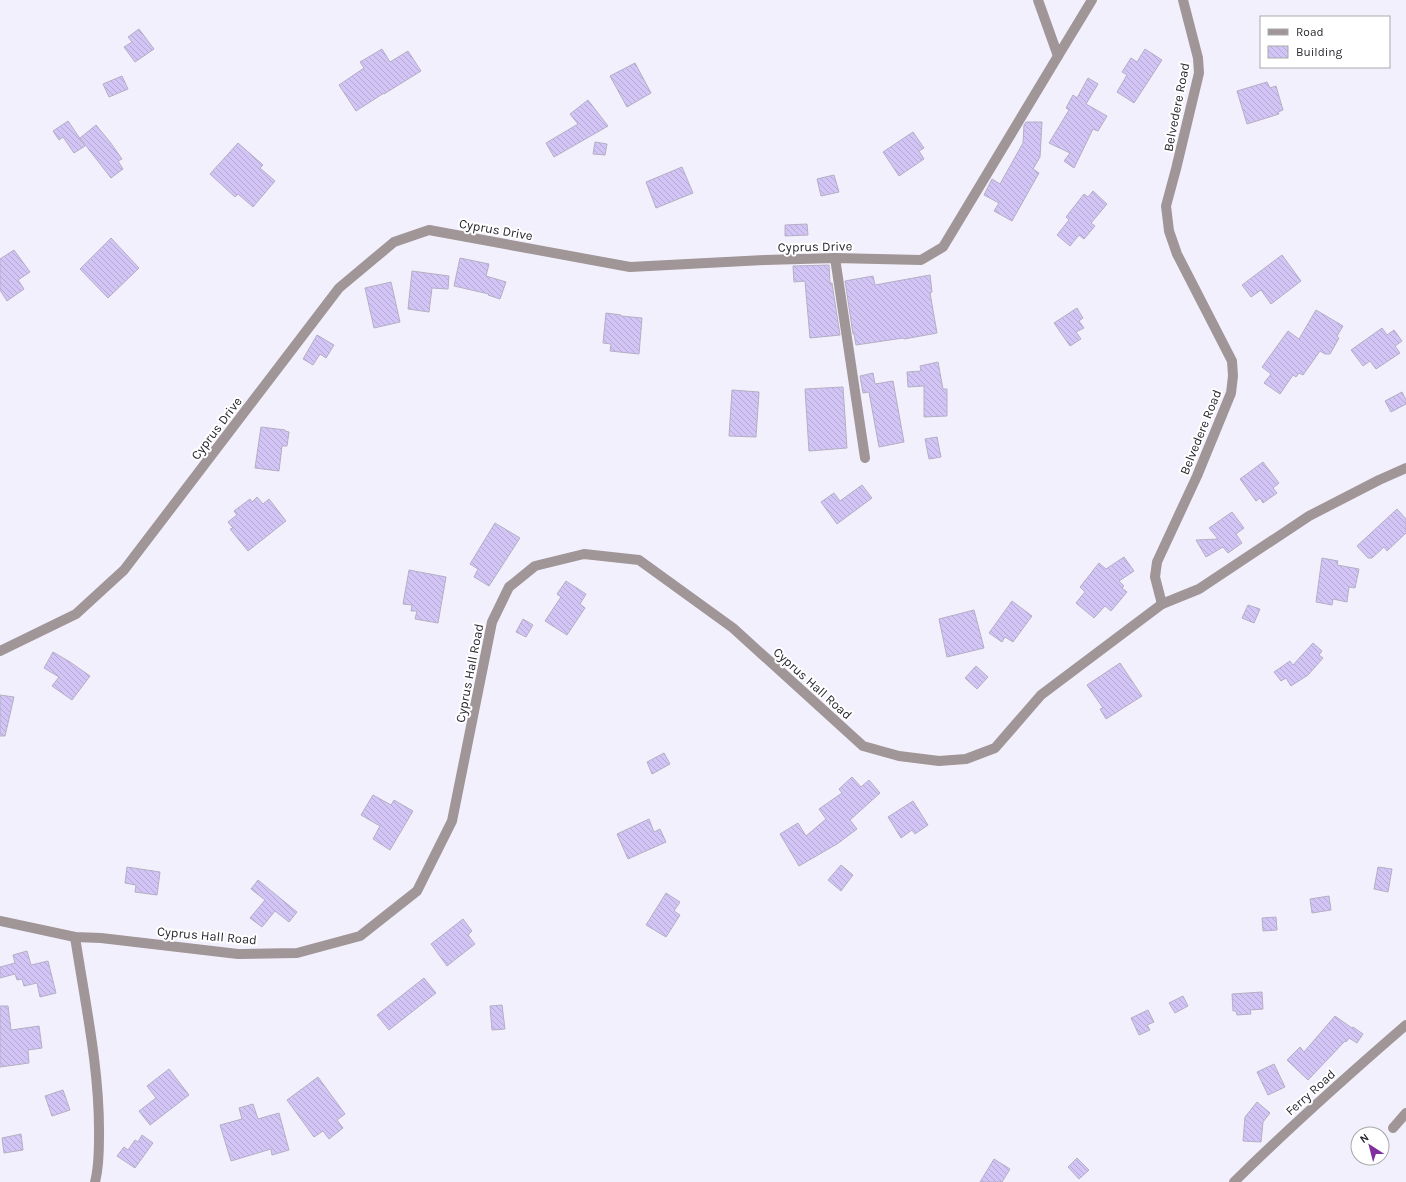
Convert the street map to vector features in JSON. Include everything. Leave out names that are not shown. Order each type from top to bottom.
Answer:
[{"type":"street","points":[[1038,0],[1058,56]]},
{"type":"street","points":[[1058,56],[1092,0]]},
{"type":"street","name":"Belvedere Road","points":[[1162,604],[1155,578],[1157,562],[1225,407],[1230,393],[1233,376],[1232,361],[1177,254],[1169,231],[1166,206],[1198,73],[1198,58],[1183,0]]},
{"type":"street","name":"Cyprus Drive","points":[[0,651],[76,614],[124,570],[339,288],[394,242],[429,230],[630,267],[835,258],[921,260],[943,247],[1058,56]]},
{"type":"street","points":[[835,258],[865,458]]},
{"type":"street","points":[[1162,604],[1199,589],[1309,516],[1378,480],[1406,468]]},
{"type":"street","name":"Cyprus Hall Road","points":[[0,922],[75,937],[101,938],[238,954],[297,953],[360,936],[417,891],[452,821],[492,622],[509,587],[535,566],[584,554],[639,560],[733,628],[863,746],[899,756],[939,761],[966,759],[995,748],[1041,695],[1162,604]]},
{"type":"street","points":[[75,937],[88,1020],[99,1107],[98,1170],[95,1182]]},
{"type":"street","name":"Ferry Road","points":[[1234,1182],[1272,1144],[1406,1025]]},
{"type":"street","points":[[1393,1128],[1406,1114]]},
{"type":"building","points":[[139,29],[154,49],[135,62],[124,47],[132,42],[128,37]]},
{"type":"building","points":[[382,49],[390,62],[408,51],[421,71],[356,111],[339,85],[364,68],[360,62]]},
{"type":"building","points":[[1145,49],[1162,60],[1134,103],[1117,92],[1127,75],[1122,72],[1131,58],[1137,62]]},
{"type":"building","points":[[635,63],[651,93],[627,107],[610,76]]},
{"type":"building","points":[[122,76],[128,89],[109,97],[103,84]]},
{"type":"building","points":[[1088,78],[1098,84],[1086,104],[1107,116],[1098,131],[1093,129],[1074,168],[1064,161],[1070,153],[1049,143],[1069,110],[1066,108],[1073,95],[1077,98]]},
{"type":"building","points":[[1267,82],[1270,88],[1276,86],[1283,110],[1278,112],[1279,114],[1247,124],[1237,91]]},
{"type":"building","points":[[588,100],[608,126],[554,157],[546,143],[578,124],[570,114]]},
{"type":"building","points":[[68,121],[85,146],[74,153],[63,137],[59,140],[53,131]]},
{"type":"building","points":[[1026,122],[1042,122],[1040,157],[1033,169],[1039,173],[1012,221],[994,211],[999,203],[984,195],[992,179],[1000,184],[1023,143],[1024,125]]},
{"type":"building","points":[[96,125],[122,159],[118,161],[123,169],[111,178],[80,138]]},
{"type":"building","points":[[913,132],[924,148],[919,151],[924,159],[899,176],[883,152]]},
{"type":"building","points":[[595,142],[607,144],[605,155],[593,154]]},
{"type":"building","points":[[238,143],[263,165],[260,168],[275,181],[253,207],[238,194],[235,197],[210,174]]},
{"type":"building","points":[[682,167],[693,193],[656,208],[646,182]]},
{"type":"building","points":[[834,175],[839,192],[821,196],[817,179]]},
{"type":"building","points":[[1093,191],[1107,204],[1091,223],[1095,226],[1084,239],[1079,235],[1070,246],[1057,235],[1069,220],[1066,217],[1084,194],[1088,197]]},
{"type":"building","points":[[807,224],[808,235],[785,236],[785,225]]},
{"type":"building","points":[[111,238],[139,268],[108,298],[80,269]]},
{"type":"building","points":[[14,250],[30,272],[18,280],[24,289],[7,301],[0,290],[0,259]]},
{"type":"building","points":[[1282,255],[1301,281],[1271,304],[1261,290],[1251,297],[1242,285]]},
{"type":"building","points":[[460,258],[489,264],[486,276],[506,282],[500,299],[488,295],[489,294],[454,286]]},
{"type":"building","points":[[829,265],[830,283],[832,283],[840,335],[810,338],[805,281],[794,282],[793,266]]},
{"type":"building","points":[[412,271],[449,276],[448,289],[432,288],[429,312],[408,309]]},
{"type":"building","points":[[930,275],[932,292],[930,293],[937,333],[856,345],[845,281],[873,276],[875,285]]},
{"type":"building","points":[[391,282],[400,322],[374,328],[365,288]]},
{"type":"building","points":[[1077,308],[1083,318],[1079,321],[1084,328],[1076,332],[1081,339],[1070,346],[1054,323]]},
{"type":"building","points":[[1316,310],[1343,326],[1337,336],[1339,338],[1330,354],[1325,354],[1320,351],[1303,375],[1299,373],[1296,377],[1293,375],[1280,394],[1264,383],[1271,374],[1262,367],[1288,331],[1299,339]]},
{"type":"building","points":[[606,313],[642,318],[639,354],[610,351],[611,344],[603,343]]},
{"type":"building","points":[[1382,328],[1387,335],[1394,330],[1402,341],[1395,346],[1400,353],[1376,369],[1370,361],[1363,366],[1351,350]]},
{"type":"building","points":[[317,335],[334,345],[326,358],[320,354],[313,365],[303,359]]},
{"type":"building","points":[[938,362],[943,389],[947,389],[947,416],[924,417],[924,386],[908,387],[907,372],[921,371],[920,366]]},
{"type":"building","points":[[873,373],[875,384],[893,381],[904,442],[879,447],[869,392],[863,393],[860,376]]},
{"type":"building","points":[[843,387],[847,448],[809,451],[805,389]]},
{"type":"building","points":[[732,390],[759,392],[756,437],[729,436]]},
{"type":"building","points":[[1402,392],[1406,400],[1406,404],[1391,412],[1385,401]]},
{"type":"building","points":[[261,427],[285,430],[289,432],[287,446],[282,446],[279,471],[255,468]]},
{"type":"building","points":[[937,437],[941,457],[929,459],[925,439]]},
{"type":"building","points":[[1263,462],[1279,483],[1273,488],[1277,493],[1263,503],[1260,498],[1256,501],[1240,479]]},
{"type":"building","points":[[862,485],[872,498],[837,524],[821,502],[834,493],[840,501]]},
{"type":"building","points":[[257,497],[263,504],[269,499],[286,521],[248,551],[230,529],[233,528],[228,522],[237,515],[234,511],[250,499],[252,502]]},
{"type":"building","points":[[1397,509],[1406,519],[1406,533],[1387,551],[1384,547],[1372,558],[1368,558],[1357,546]]},
{"type":"building","points":[[1232,512],[1244,528],[1236,534],[1242,543],[1228,553],[1223,547],[1206,557],[1196,540],[1218,539],[1209,528]]},
{"type":"building","points":[[495,523],[520,538],[489,586],[474,577],[478,569],[470,564]]},
{"type":"building","points":[[1124,557],[1134,571],[1119,581],[1124,586],[1122,588],[1127,592],[1111,611],[1105,606],[1094,618],[1076,603],[1085,592],[1080,587],[1099,563],[1106,569]]},
{"type":"building","points":[[1322,558],[1338,561],[1337,565],[1359,569],[1355,588],[1349,587],[1347,602],[1333,599],[1332,605],[1316,602]]},
{"type":"building","points":[[409,570],[446,577],[438,623],[415,619],[417,611],[411,611],[412,605],[403,604]]},
{"type":"building","points":[[566,581],[586,594],[580,604],[585,608],[567,635],[545,621],[561,597],[557,594]]},
{"type":"building","points":[[1012,601],[1032,616],[1013,642],[1005,637],[1002,642],[989,633]]},
{"type":"building","points":[[1248,605],[1260,609],[1254,623],[1242,618]]},
{"type":"building","points":[[974,610],[984,648],[947,657],[939,619]]},
{"type":"building","points":[[523,619],[533,625],[526,637],[516,632]]},
{"type":"building","points":[[1313,643],[1322,651],[1319,655],[1323,658],[1308,675],[1291,686],[1286,678],[1281,681],[1274,672],[1290,661],[1293,665]]},
{"type":"building","points":[[53,652],[90,676],[72,700],[52,686],[59,677],[44,668]]},
{"type":"building","points":[[1120,663],[1142,696],[1106,719],[1100,709],[1103,708],[1087,685]]},
{"type":"building","points":[[976,666],[988,677],[977,689],[965,678]]},
{"type":"building","points":[[0,695],[14,697],[5,736],[0,736]]},
{"type":"building","points":[[664,753],[670,764],[652,774],[647,762]]},
{"type":"building","points":[[852,777],[861,787],[869,780],[880,793],[850,820],[857,829],[837,844],[799,866],[780,834],[798,823],[806,836],[826,819],[819,809],[842,793],[839,789]]},
{"type":"building","points":[[373,795],[391,805],[394,800],[413,811],[390,850],[373,839],[380,826],[361,815]]},
{"type":"building","points":[[913,801],[928,825],[915,834],[912,830],[901,838],[888,817]]},
{"type":"building","points":[[649,819],[654,832],[660,829],[666,842],[628,859],[617,834]]},
{"type":"building","points":[[841,865],[853,875],[841,891],[828,880]]},
{"type":"building","points":[[127,867],[160,872],[157,895],[135,892],[136,885],[125,883]]},
{"type":"building","points":[[1378,867],[1392,869],[1388,892],[1374,889]]},
{"type":"building","points":[[258,880],[297,912],[289,922],[275,911],[262,927],[250,918],[265,900],[251,889]]},
{"type":"building","points":[[666,893],[680,902],[674,911],[680,915],[666,937],[646,925]]},
{"type":"building","points":[[1329,896],[1331,910],[1312,913],[1310,899]]},
{"type":"building","points":[[1276,917],[1277,930],[1263,931],[1262,918]]},
{"type":"building","points":[[463,919],[472,931],[468,935],[475,944],[447,966],[431,944]]},
{"type":"building","points":[[27,951],[31,965],[48,961],[56,993],[40,997],[37,983],[24,986],[22,979],[17,980],[15,974],[0,978],[0,967],[15,963],[13,955]]},
{"type":"building","points":[[424,978],[436,993],[389,1030],[377,1015]]},
{"type":"building","points":[[1262,992],[1263,1009],[1250,1010],[1251,1014],[1237,1015],[1236,1011],[1233,1011],[1232,994]]},
{"type":"building","points":[[1183,996],[1188,1006],[1175,1013],[1169,1003]]},
{"type":"building","points":[[502,1005],[505,1029],[492,1030],[490,1006]]},
{"type":"building","points":[[0,1006],[8,1006],[11,1030],[39,1026],[42,1048],[28,1050],[29,1063],[0,1067]]},
{"type":"building","points":[[1148,1010],[1154,1022],[1147,1025],[1150,1030],[1139,1035],[1131,1018]]},
{"type":"building","points":[[1335,1016],[1363,1034],[1357,1043],[1349,1038],[1346,1042],[1345,1041],[1308,1080],[1287,1060],[1300,1047],[1304,1052]]},
{"type":"building","points":[[1274,1064],[1285,1087],[1268,1095],[1257,1072]]},
{"type":"building","points":[[169,1069],[189,1095],[150,1125],[139,1111],[156,1098],[147,1086]]},
{"type":"building","points":[[318,1077],[345,1114],[337,1120],[343,1128],[329,1139],[323,1131],[314,1137],[287,1100]]},
{"type":"building","points":[[63,1090],[70,1110],[52,1116],[45,1096]]},
{"type":"building","points":[[1257,1102],[1270,1113],[1263,1122],[1261,1142],[1243,1141],[1245,1117]]},
{"type":"building","points":[[253,1104],[258,1119],[279,1113],[289,1150],[272,1155],[271,1149],[231,1161],[220,1125],[242,1119],[239,1108]]},
{"type":"building","points":[[21,1134],[23,1150],[4,1153],[2,1138]]},
{"type":"building","points":[[142,1135],[153,1143],[135,1168],[117,1156],[124,1147],[128,1150],[135,1140],[138,1142]]},
{"type":"building","points":[[1077,1158],[1089,1170],[1079,1179],[1068,1167]]},
{"type":"building","points":[[994,1159],[1010,1169],[1002,1182],[980,1182]]}]
